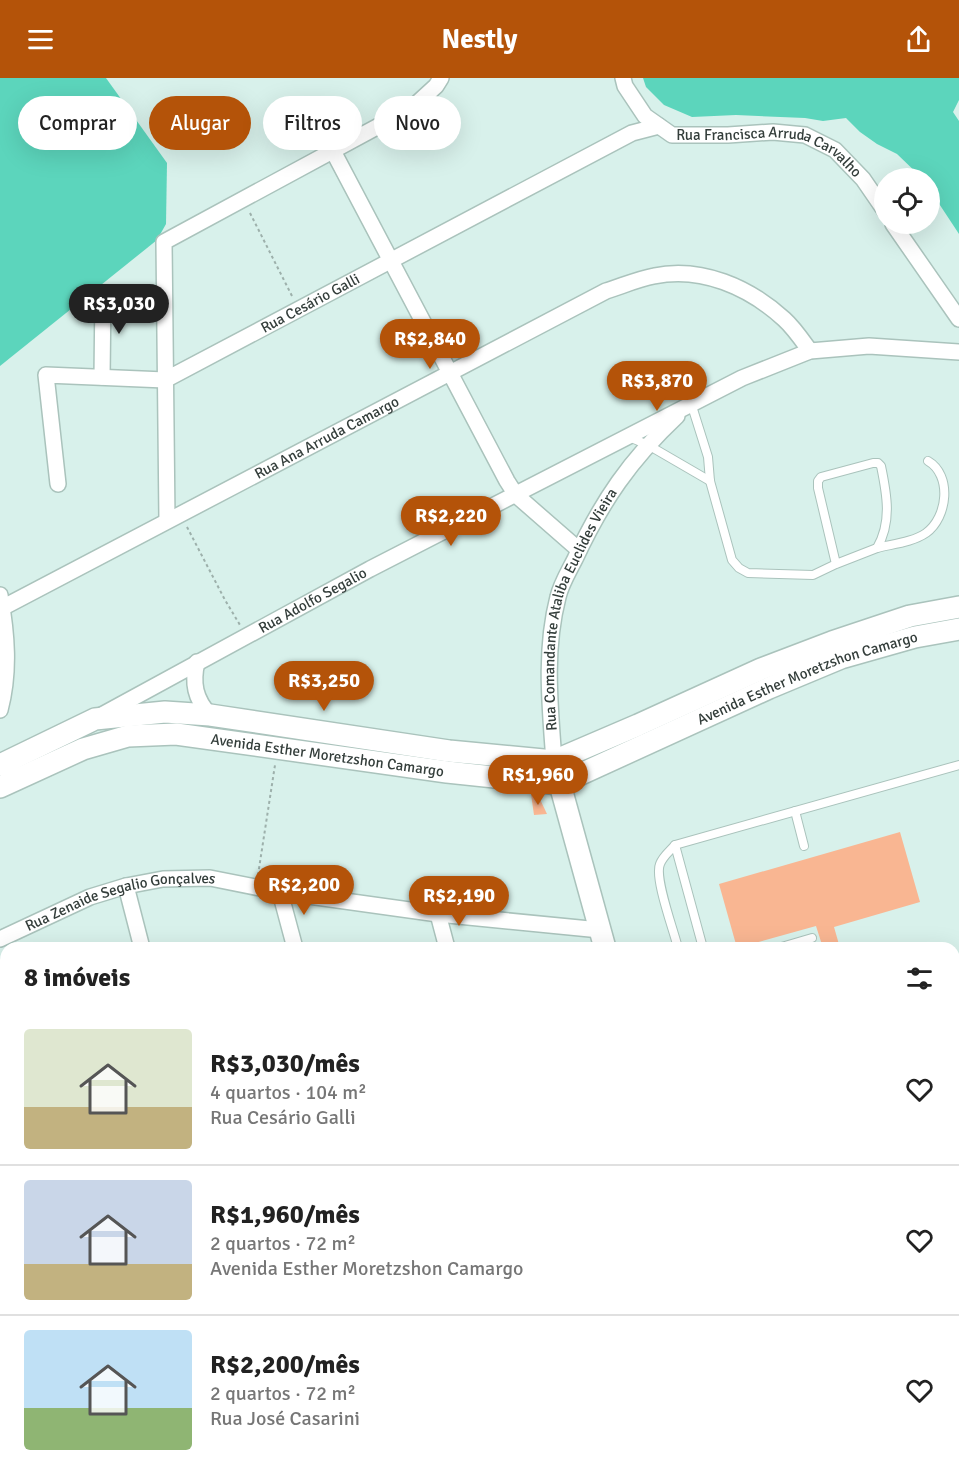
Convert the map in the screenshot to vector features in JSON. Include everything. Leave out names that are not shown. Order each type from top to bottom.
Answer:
[{"type":"street","points":[[167,520],[164,242],[412,108],[436,86],[441,78]]},
{"type":"street","name":"Rua Francisca Arruda Carvalho","points":[[623,78],[645,116],[672,135],[773,132],[805,135],[835,150],[863,179],[874,196]]},
{"type":"street","name":"Rua Cesário Galli","points":[[165,380],[632,133],[659,126]]},
{"type":"street","points":[[333,151],[516,495],[579,550]]},
{"type":"street","points":[[900,234],[959,319]]},
{"type":"street","name":"Rua Ana Arruda Camargo","points":[[1,604],[181,513],[606,291],[654,276],[687,273],[714,278],[754,296],[785,320],[810,351]]},
{"type":"street","points":[[102,377],[103,293]]},
{"type":"street","name":"Rua Adolfo Segalio","points":[[95,719],[370,569],[742,378],[810,351],[869,346],[959,352]]},
{"type":"street","points":[[58,484],[46,375],[165,380]]},
{"type":"street","name":"Rua Comandante Ataliba Euclides Vieira","points":[[602,939],[554,760],[548,680],[551,633],[558,595],[592,522],[622,474],[648,445],[691,404]]},
{"type":"street","points":[[0,710],[4,697],[8,660],[1,604]]},
{"type":"street","name":"Avenida Esther Moretzshon Camargo","points":[[0,765],[95,719],[165,712],[210,715],[449,751],[554,760],[771,665],[910,616],[959,607]]},
{"type":"street","name":"Avenida Esther Moretzshon Camargo","points":[[0,787],[83,749],[128,736],[176,734],[447,772],[560,784],[769,688],[841,658],[915,637],[959,629]]},
{"type":"street","points":[[197,662],[195,688],[202,706],[210,715]]},
{"type":"street","name":"Rua Zenaide Segalio Gonçalves","points":[[0,939],[90,897],[126,886],[163,879],[210,878],[280,892],[602,939]]},
{"type":"street","points":[[126,886],[140,942]]},
{"type":"street","points":[[280,892],[293,942]]},
{"type":"street","points":[[438,914],[445,942]]},
{"type":"lane","points":[[691,404],[708,457],[710,481],[732,560],[748,573],[813,576],[836,564],[878,548],[913,539],[926,533],[938,520],[944,501],[944,482],[937,466],[928,461]]},
{"type":"lane","points":[[627,437],[648,445],[710,481]]},
{"type":"lane","points":[[836,564],[818,488],[818,481],[821,477],[873,463],[881,466],[888,500],[885,532],[878,548]]},
{"type":"lane","points":[[676,942],[660,881],[659,866],[665,855],[675,845],[959,765]]},
{"type":"lane","points":[[795,811],[804,846]]},
{"type":"lane","points":[[675,845],[700,942]]},
{"type":"lane","points":[[798,942],[812,938]]},
{"type":"path","points":[[243,199],[298,309]]},
{"type":"path","points":[[181,513],[225,600],[246,635]]},
{"type":"path","points":[[258,874],[278,747]]},
{"type":"green space","points":[[0,78],[106,78],[119,96],[18,96],[18,150],[137,150],[137,121],[149,138],[149,150],[158,150],[167,163],[166,224],[157,240],[0,366]]},
{"type":"green space","points":[[643,78],[959,78],[959,100],[953,112],[959,121],[959,234],[940,205],[940,168],[912,168],[897,154],[860,132],[846,118],[823,121],[736,115],[692,117],[664,105],[646,87]]},
{"type":"building","points":[[531,794],[538,795],[547,814],[534,815]]},
{"type":"building","points":[[900,832],[920,902],[834,927],[838,942],[821,942],[816,926],[759,942],[735,942],[719,884]]}]
